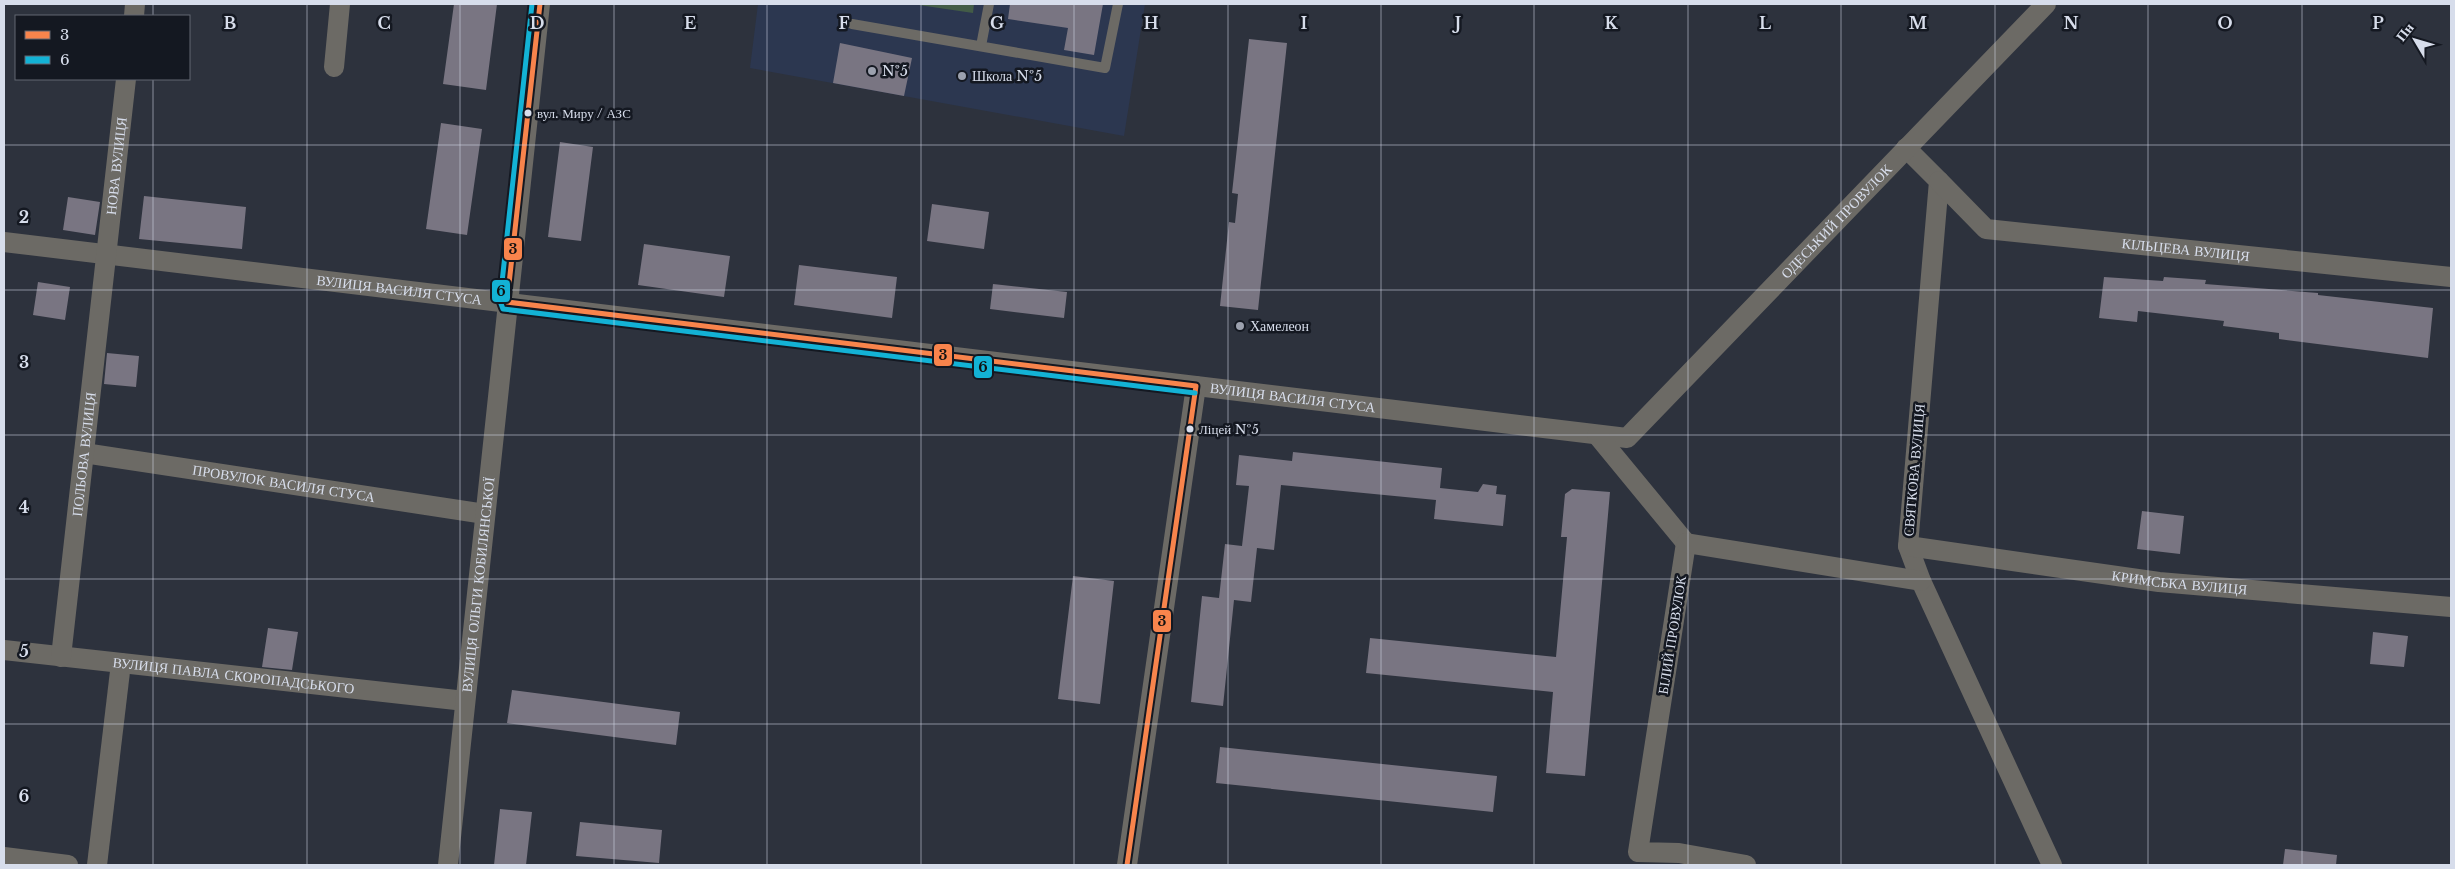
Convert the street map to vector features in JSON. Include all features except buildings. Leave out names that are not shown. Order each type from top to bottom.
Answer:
[{"type":"street","points":[[334,67],[340,4]]},
{"type":"street","name":"ВУЛИЦЯ ОЛЬГИ КОБИЛЯНСЬКОЇ","points":[[448,865],[540,4]]},
{"type":"street","name":"ОДЕСЬКИЙ ПРОВУЛОК","points":[[1627,438],[2046,4]]},
{"type":"street","name":"НОВА ВУЛИЦЯ","points":[[106,254],[126,80]]},
{"type":"street","points":[[1906,148],[1939,181]]},
{"type":"street","name":"КІЛЬЦЕВА ВУЛИЦЯ","points":[[1939,181],[1986,229],[2451,277]]},
{"type":"street","name":"СВЯТКОВА ВУЛИЦЯ","points":[[1939,181],[1908,546],[1921,581],[2052,865]]},
{"type":"street","name":"ВУЛИЦЯ ВАСИЛЯ СТУСА","points":[[4,242],[1627,438]]},
{"type":"street","name":"ПОЛЬОВА ВУЛИЦЯ","points":[[62,656],[106,254]]},
{"type":"street","points":[[1127,865],[1196,386]]},
{"type":"street","points":[[1597,435],[1686,543],[1921,581]]},
{"type":"street","name":"ПРОВУЛОК ВАСИЛЯ СТУСА","points":[[84,453],[485,514]]},
{"type":"street","name":"БІЛИЙ ПРОВУЛОК","points":[[1686,543],[1638,852],[1678,859],[1746,865]]},
{"type":"street","name":"КРИМСЬКА ВУЛИЦЯ","points":[[1908,546],[2159,582],[2451,607]]},
{"type":"street","name":"ВУЛИЦЯ ПАВЛА СКОРОПАДСЬКОГО","points":[[4,650],[465,701]]},
{"type":"street","points":[[97,865],[121,663]]},
{"type":"street","points":[[4,857],[68,865]]},
{"type":"lane","points":[[981,46],[989,4]]},
{"type":"lane","points":[[852,24],[1105,68],[1118,4]]},
{"type":"shaded area","name":"Школа №5","points":[[758,4],[1145,4],[1124,136],[750,68]]},
{"type":"green space","points":[[912,4],[974,4],[973,13]]},
{"type":"transit line","name":"6","points":[[532,4],[500,301],[503,309],[1195,393]]},
{"type":"transit line","name":"3","points":[[540,4],[507,302],[1196,386],[1127,865]]},
{"type":"place","name":"№5","points":[[872,71]]},
{"type":"place","name":"Школа №5","points":[[962,76]]},
{"type":"place","name":"вул. Миру / АЗС","points":[[528,113]]},
{"type":"place","name":"Хамелеон","points":[[1240,326]]},
{"type":"place","name":"Ліцей №5","points":[[1190,429]]}]
